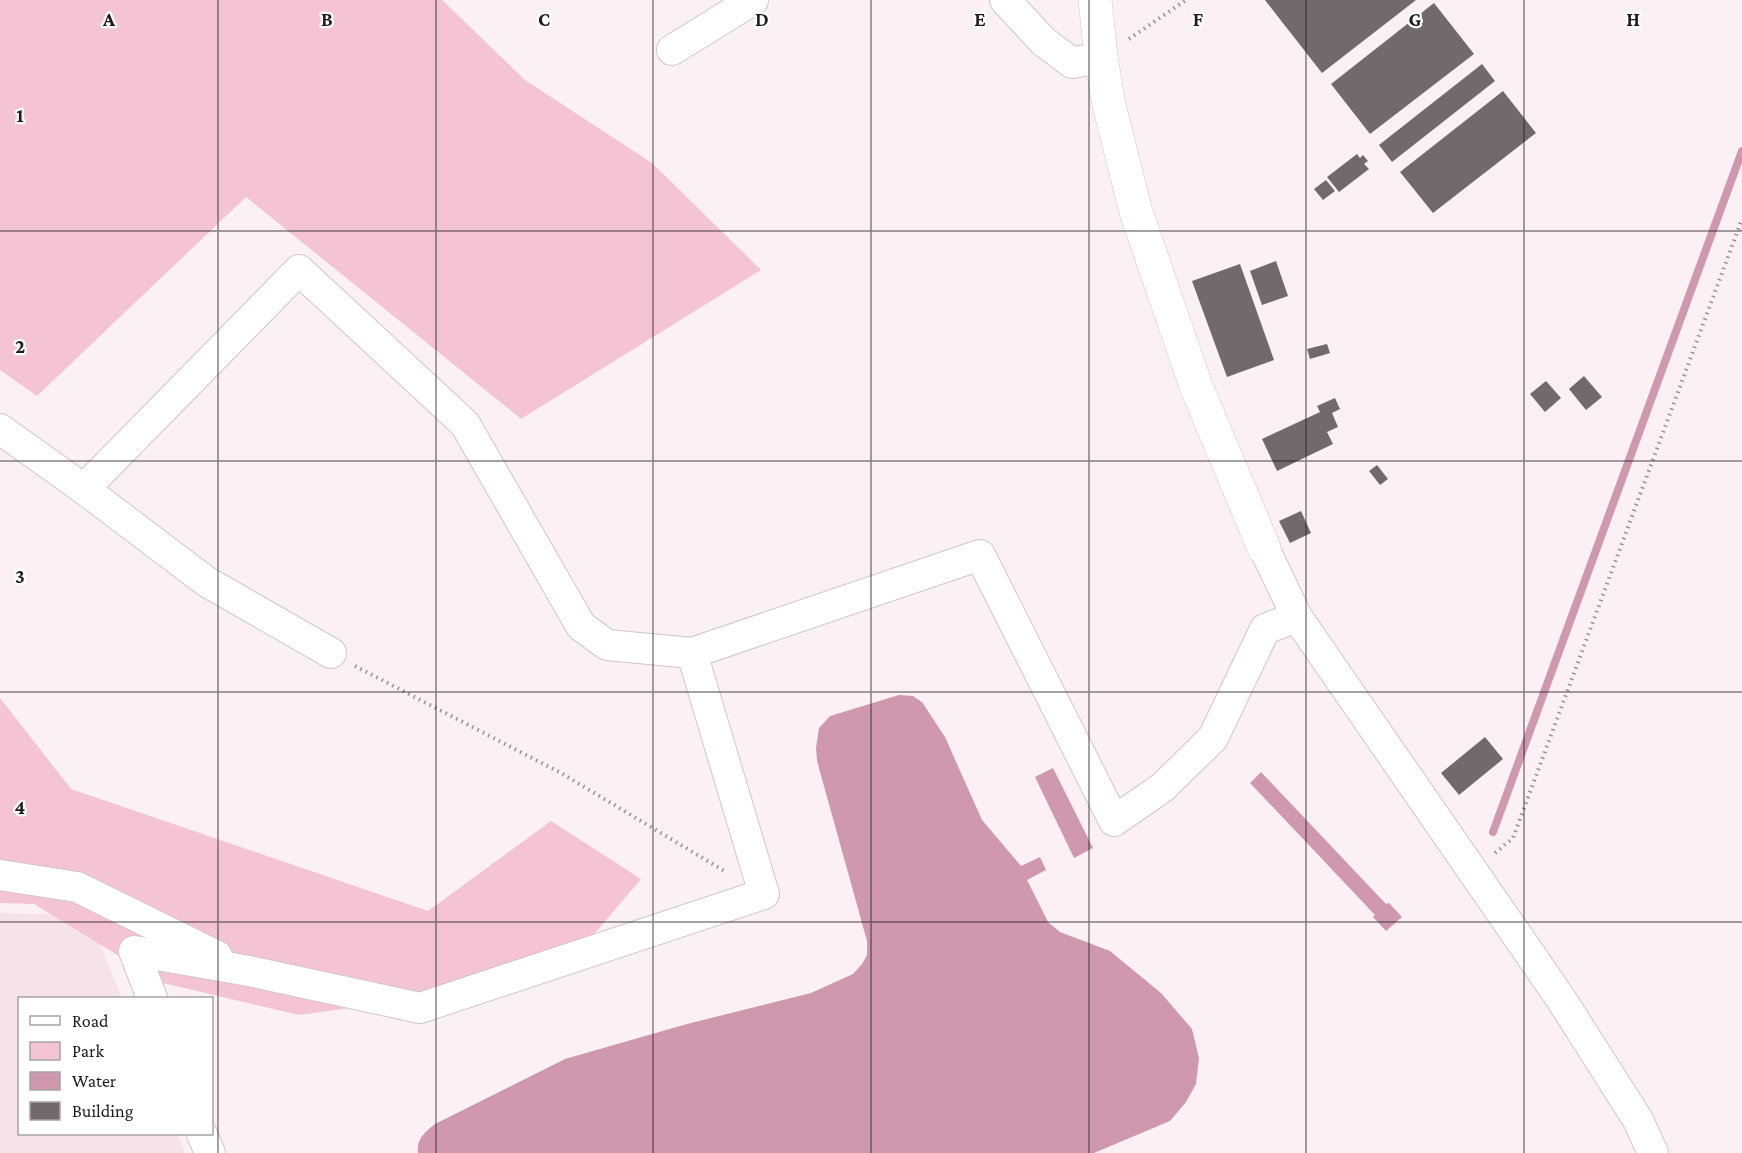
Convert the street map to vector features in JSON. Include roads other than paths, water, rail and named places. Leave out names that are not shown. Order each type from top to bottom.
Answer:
[{"type":"street","points":[[672,50],[753,0]]},
{"type":"street","points":[[1005,0],[1043,41],[1072,63],[1101,57]]},
{"type":"street","points":[[1095,0],[1109,105],[1136,212],[1196,386],[1264,548],[1297,617],[1561,999],[1638,1120],[1653,1153]]},
{"type":"street","points":[[84,489],[300,270],[465,424],[581,626],[607,645],[692,653],[980,555],[1114,821],[1163,787],[1212,738],[1264,629],[1297,617]]},
{"type":"street","points":[[0,429],[207,582],[331,653]]},
{"type":"street","points":[[151,997],[134,951],[249,971],[420,1008],[764,894],[692,653]]},
{"type":"street","points":[[0,875],[77,887],[249,971]]},
{"type":"street","points":[[202,1135],[210,1153]]},
{"type":"water","points":[[899,695],[913,696],[922,702],[945,737],[982,820],[1021,866],[1040,857],[1046,870],[1027,880],[1048,922],[1060,932],[1110,951],[1161,993],[1192,1029],[1199,1058],[1196,1084],[1186,1102],[1170,1121],[1094,1153],[418,1153],[420,1140],[435,1124],[565,1059],[687,1024],[811,993],[853,974],[867,955],[867,941],[817,761],[819,728],[830,716]]},
{"type":"water","points":[[1053,768],[1093,848],[1074,858],[1035,777]]},
{"type":"water","points":[[1261,772],[1386,904],[1389,903],[1402,917],[1386,931],[1373,917],[1375,915],[1250,783]]},
{"type":"waterway","points":[[1493,832],[1742,151]]}]
